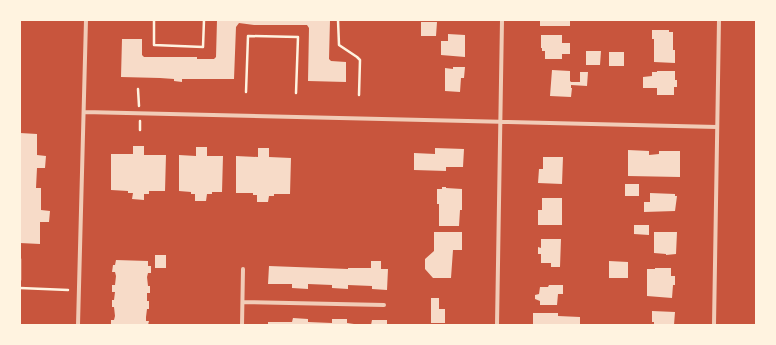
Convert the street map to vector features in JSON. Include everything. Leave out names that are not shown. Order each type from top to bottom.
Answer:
[{"type":"street","points":[[78,325],[86,20]]},
{"type":"street","points":[[497,325],[502,20]]},
{"type":"street","points":[[714,325],[719,20]]},
{"type":"street","points":[[84,112],[717,127]]},
{"type":"street","points":[[242,325],[243,269]]},
{"type":"street","points":[[243,302],[384,305]]},
{"type":"path","points":[[154,20],[154,45],[203,47],[204,20]]},
{"type":"path","points":[[338,20],[339,45],[357,56],[360,60],[359,94]]},
{"type":"path","points":[[246,92],[248,36],[298,37],[296,93]]},
{"type":"path","points":[[20,259],[20,280]]},
{"type":"path","points":[[20,288],[68,290]]},
{"type":"building","points":[[217,20],[330,20],[329,59],[331,61],[346,62],[346,82],[308,81],[309,28],[307,25],[254,25],[239,23],[236,27],[234,79],[182,79],[182,82],[174,81],[174,79],[121,77],[122,39],[142,39],[142,55],[144,57],[197,57],[197,59],[214,59],[216,57]]},
{"type":"building","points":[[540,20],[570,20],[570,26],[540,26]]},
{"type":"building","points":[[421,22],[437,22],[436,36],[421,36]]},
{"type":"building","points":[[652,30],[669,30],[669,32],[673,32],[675,63],[654,62],[654,39],[652,39]]},
{"type":"building","points":[[448,34],[465,35],[465,57],[441,55],[441,41],[448,41]]},
{"type":"building","points":[[541,35],[562,35],[562,43],[570,43],[570,54],[562,54],[562,59],[545,59],[545,51],[542,51],[541,48]]},
{"type":"building","points":[[586,51],[601,51],[600,65],[586,65]]},
{"type":"building","points":[[609,52],[624,52],[624,66],[609,66]]},
{"type":"building","points":[[453,67],[465,67],[464,78],[461,78],[460,92],[445,91],[445,68],[453,69]]},
{"type":"building","points":[[552,70],[570,71],[571,82],[580,82],[580,72],[588,72],[587,86],[571,85],[571,97],[550,96]]},
{"type":"building","points":[[675,71],[677,87],[674,87],[674,95],[657,95],[657,88],[643,88],[643,77],[652,76],[652,72]]},
{"type":"building","points":[[20,133],[37,134],[37,155],[46,156],[45,168],[37,168],[36,188],[41,188],[41,210],[50,211],[49,222],[40,222],[40,244],[20,243]]},
{"type":"building","points":[[133,146],[144,146],[144,155],[166,155],[165,191],[149,191],[149,194],[144,194],[144,200],[132,199],[133,193],[128,193],[128,191],[111,190],[111,154],[133,154]]},
{"type":"building","points":[[196,147],[207,147],[207,156],[223,156],[222,192],[212,192],[212,194],[207,194],[206,201],[195,201],[195,194],[191,194],[191,192],[179,191],[179,155],[196,156]]},
{"type":"building","points":[[258,148],[269,148],[269,157],[291,158],[290,194],[274,194],[274,196],[269,196],[268,202],[257,202],[257,195],[253,195],[253,193],[236,193],[236,156],[258,157]]},
{"type":"building","points":[[435,148],[464,149],[463,167],[446,167],[446,171],[414,170],[414,153],[435,154]]},
{"type":"building","points":[[628,150],[649,151],[649,155],[659,154],[659,151],[680,151],[680,177],[628,176]]},
{"type":"building","points":[[543,157],[563,157],[562,184],[538,183],[539,169],[543,169]]},
{"type":"building","points":[[625,184],[639,184],[639,196],[625,196]]},
{"type":"building","points":[[442,187],[462,189],[462,210],[460,210],[459,226],[439,226],[437,189],[442,189]]},
{"type":"building","points":[[650,193],[675,194],[675,196],[677,196],[675,211],[644,212],[644,202],[650,202]]},
{"type":"building","points":[[542,198],[562,198],[562,225],[538,225],[538,210],[542,210]]},
{"type":"building","points":[[634,225],[649,225],[649,235],[634,234]]},
{"type":"building","points":[[434,232],[462,232],[462,250],[453,250],[451,278],[433,278],[425,269],[425,259],[434,251]]},
{"type":"building","points":[[654,232],[677,232],[676,254],[666,255],[654,253]]},
{"type":"building","points":[[541,239],[561,239],[560,267],[551,267],[551,263],[541,263],[541,254],[538,254],[538,247],[541,248]]},
{"type":"building","points":[[155,255],[166,255],[166,268],[155,268]]},
{"type":"building","points":[[116,260],[148,261],[148,266],[151,266],[151,273],[148,273],[147,277],[148,286],[150,286],[150,293],[147,293],[149,309],[147,309],[146,321],[149,321],[148,325],[111,325],[111,320],[114,320],[115,316],[114,307],[112,307],[112,300],[114,300],[115,292],[112,292],[112,285],[115,285],[116,276],[115,272],[112,272],[113,265],[115,265]]},
{"type":"building","points":[[371,261],[381,261],[381,269],[388,269],[387,290],[372,289],[372,286],[348,285],[348,289],[332,288],[332,285],[308,284],[308,289],[292,288],[292,284],[268,284],[269,266],[348,269],[371,268]]},
{"type":"building","points":[[609,261],[628,262],[628,278],[609,278]]},
{"type":"building","points":[[671,268],[671,276],[675,276],[675,285],[673,285],[672,298],[647,296],[647,269]]},
{"type":"building","points":[[549,285],[563,285],[563,294],[558,294],[557,305],[540,305],[540,301],[535,299],[535,295],[539,294],[540,287],[548,287]]},
{"type":"building","points":[[431,298],[439,298],[439,309],[445,309],[445,323],[431,323]]},
{"type":"building","points":[[652,311],[675,312],[674,325],[654,325],[654,322],[652,322]]},
{"type":"building","points":[[533,313],[558,313],[558,316],[580,317],[580,325],[533,325]]},
{"type":"building","points":[[293,318],[308,319],[308,322],[332,323],[332,319],[347,319],[347,323],[354,325],[268,325],[268,322],[292,322]]},
{"type":"building","points":[[372,320],[387,320],[387,325],[371,325]]}]
